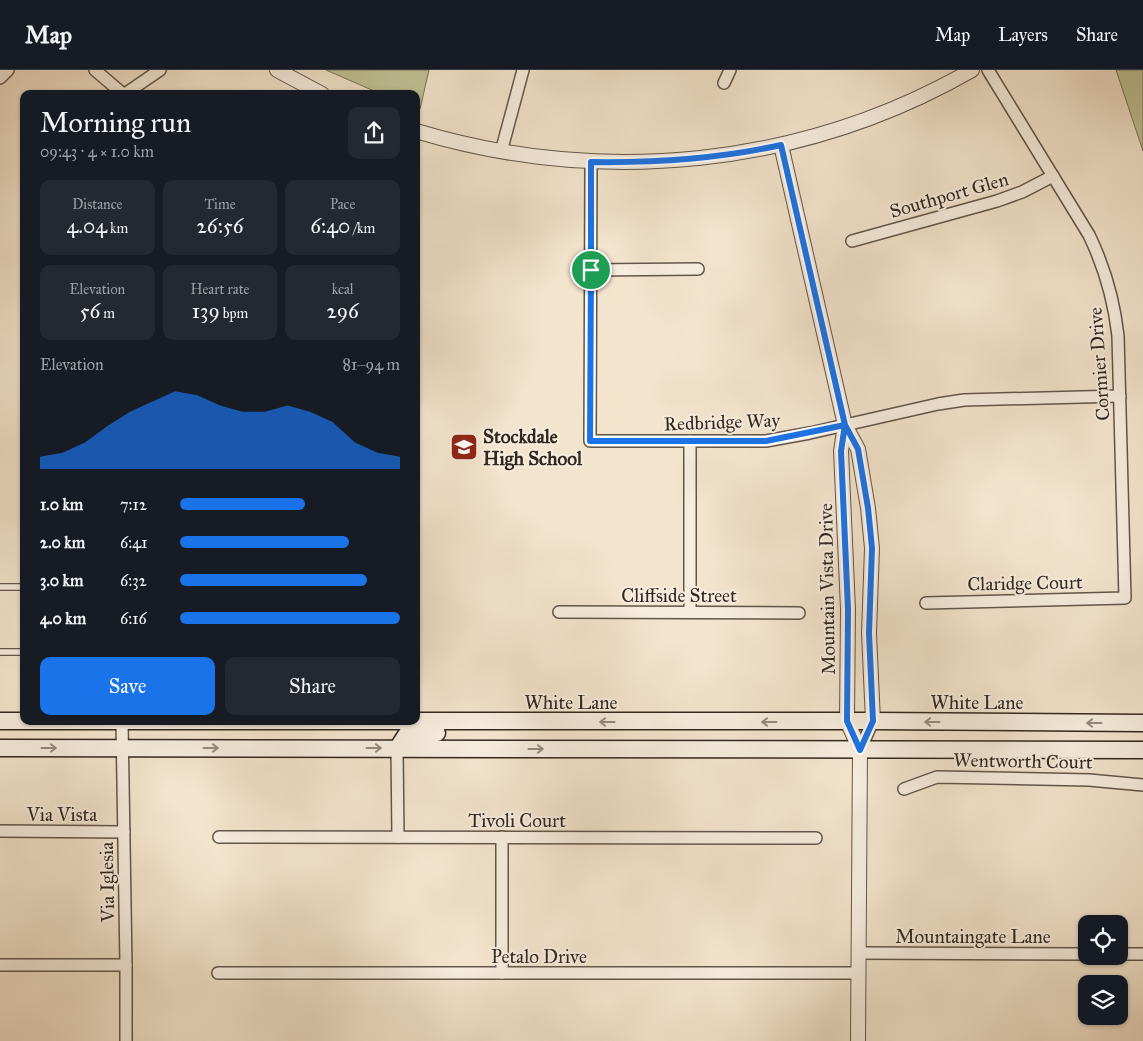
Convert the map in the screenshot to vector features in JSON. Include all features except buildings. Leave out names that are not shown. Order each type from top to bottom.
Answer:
[{"type":"main road","name":"White Lane","points":[[420,722],[873,721],[1143,723]]},
{"type":"main road","name":"White Lane","points":[[0,722],[20,722]]},
{"type":"main road","points":[[397,748],[406,735],[452,733],[465,722]]},
{"type":"main road","points":[[0,748],[1143,750]]},
{"type":"street","points":[[0,78],[8,70]]},
{"type":"street","points":[[95,70],[119,90]]},
{"type":"street","points":[[130,90],[160,70]]},
{"type":"street","points":[[277,70],[314,90]]},
{"type":"street","points":[[501,152],[523,70]]},
{"type":"street","points":[[724,83],[730,70]]},
{"type":"street","points":[[420,131],[451,141],[501,152],[591,162],[636,163],[730,155],[816,136],[871,118],[930,92],[972,70]]},
{"type":"street","name":"Cormier Drive","points":[[988,70],[1089,235],[1109,284],[1118,336],[1125,598]]},
{"type":"street","name":"Mountain Vista Drive","points":[[781,145],[845,425],[858,449],[868,508],[872,548],[869,633],[873,721],[860,750]]},
{"type":"street","points":[[591,162],[591,270],[698,269]]},
{"type":"street","name":"Southport Glen","points":[[852,241],[997,201],[1022,192],[1053,176]]},
{"type":"street","name":"Redbridge Way","points":[[591,270],[590,441],[766,441],[964,400],[1120,396]]},
{"type":"street","name":"Mountain Vista Drive","points":[[845,425],[841,451],[848,609],[847,721],[860,750],[858,1041]]},
{"type":"street","points":[[690,441],[690,612]]},
{"type":"street","name":"Claridge Court","points":[[926,603],[1125,598]]},
{"type":"street","name":"Cliffside Street","points":[[559,612],[799,612]]},
{"type":"street","name":"Via Iglesia","points":[[122,725],[126,1041]]},
{"type":"street","points":[[397,748],[398,837]]},
{"type":"street","name":"Wentworth Court","points":[[904,789],[938,777],[1089,780],[1143,785]]},
{"type":"street","name":"Via Vista","points":[[0,831],[124,832]]},
{"type":"street","name":"Tivoli Court","points":[[219,837],[816,838]]},
{"type":"street","points":[[502,837],[502,973]]},
{"type":"street","name":"Mountaingate Lane","points":[[860,953],[1078,954]]},
{"type":"street","points":[[1128,954],[1143,954]]},
{"type":"street","points":[[0,965],[126,965]]},
{"type":"street","name":"Petalo Drive","points":[[218,972],[859,973]]},
{"type":"lane","points":[[0,587],[20,587]]},
{"type":"lane","points":[[0,652],[20,652]]},
{"type":"green space","points":[[326,70],[429,70],[420,109],[420,90],[372,90]]},
{"type":"green space","points":[[1116,70],[1143,70],[1143,151]]},
{"type":"place","name":"Stockdale High School","points":[[464,447]]},
{"type":"route","points":[[591,270],[590,441],[766,441],[845,425],[841,451],[848,609],[847,721],[860,750],[873,721],[869,633],[872,548],[868,508],[858,449],[845,425],[781,145],[721,156],[684,160],[636,163],[591,162],[591,270]]}]
